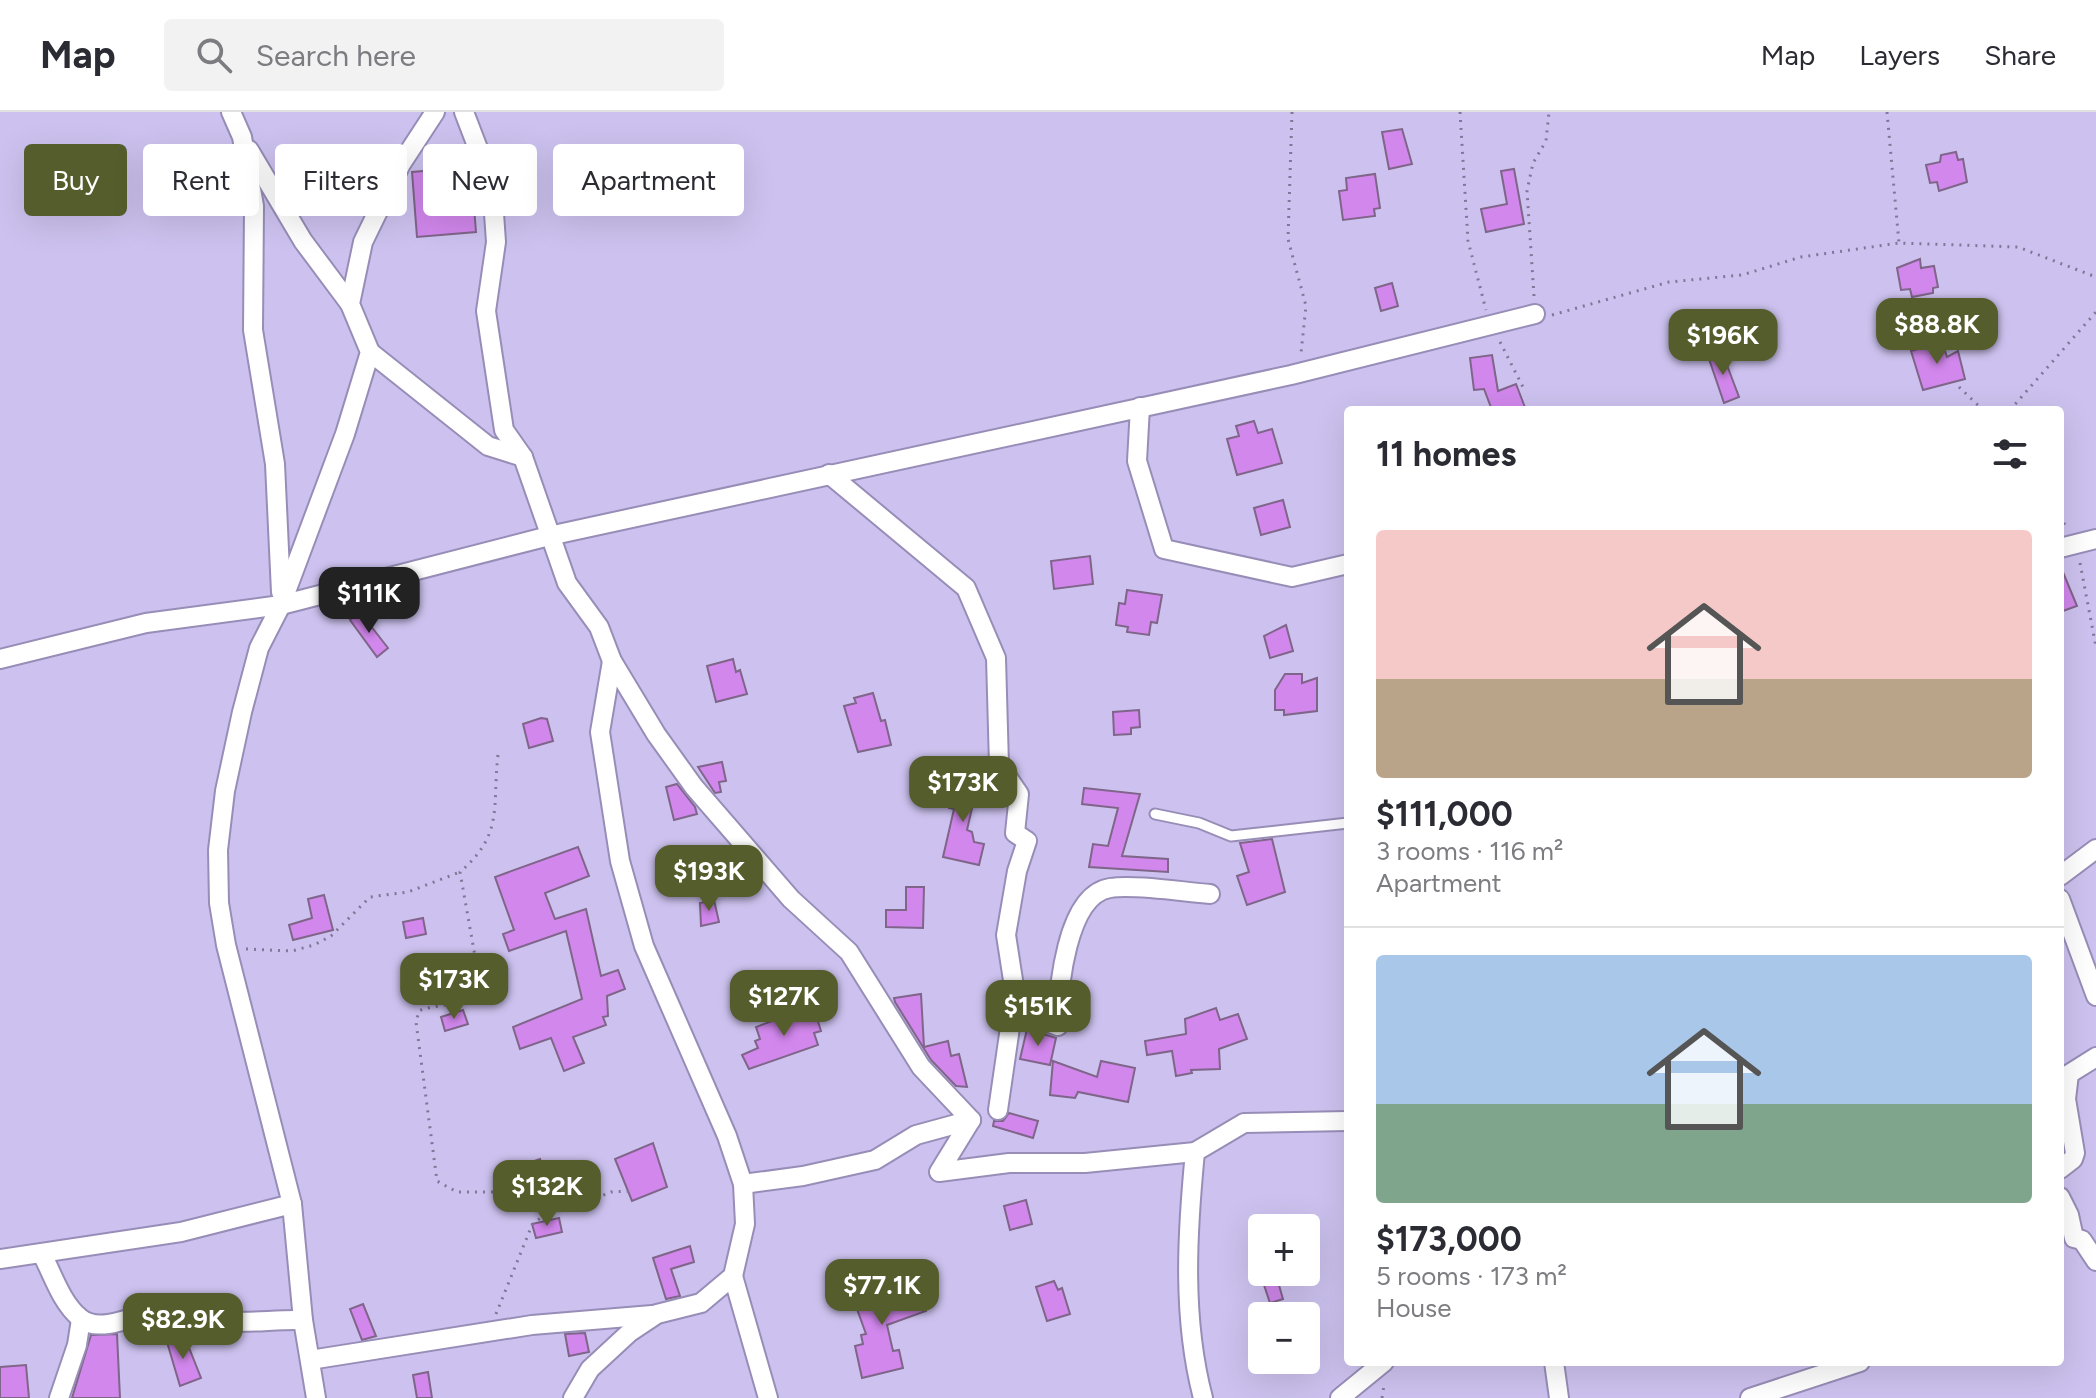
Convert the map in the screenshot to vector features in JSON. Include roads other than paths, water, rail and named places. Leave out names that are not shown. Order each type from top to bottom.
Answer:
[{"type":"street","points":[[231,112],[242,137],[303,241],[350,304],[370,352],[488,446],[523,457]]},
{"type":"street","points":[[350,304],[363,242],[401,164],[435,112]]},
{"type":"street","points":[[464,112],[492,185],[496,242],[486,311],[504,430],[523,457],[567,583],[599,627],[612,661],[656,734],[694,787],[791,899],[849,952],[921,1067],[971,1120]]},
{"type":"street","points":[[242,137],[254,206],[253,330],[275,464],[281,605]]},
{"type":"street","points":[[0,659],[146,623],[281,605],[549,536],[1291,375],[1535,314]]},
{"type":"street","points":[[330,1398],[314,1390],[303,1320],[292,1204],[226,945],[219,903],[218,850],[225,791],[259,648],[281,605],[345,434],[370,352]]},
{"type":"street","points":[[1140,407],[1137,461],[1164,549],[1292,577],[1344,565]]},
{"type":"street","points":[[829,474],[966,588],[996,658],[999,765],[1019,794],[1015,833],[1027,841],[1017,871],[1006,935],[1014,989],[998,1110]]},
{"type":"street","points":[[2068,546],[2096,539]]},
{"type":"street","points":[[612,661],[600,732],[620,861],[644,946],[727,1136],[743,1184],[745,1224],[733,1276],[768,1398]]},
{"type":"street","points":[[2064,873],[2096,849]]},
{"type":"street","points":[[1014,989],[1032,1016],[1058,1026],[1058,994],[1074,925],[1084,903],[1108,888],[1210,894]]},
{"type":"street","points":[[2064,910],[2096,996]]},
{"type":"street","points":[[2064,1165],[2075,1153],[2066,1099],[2069,1074],[2096,1057]]},
{"type":"street","points":[[971,1120],[939,1172],[1009,1163],[1085,1163],[1195,1152],[1244,1123],[1344,1121]]},
{"type":"street","points":[[743,1184],[861,1164],[875,1160],[916,1135],[971,1120]]},
{"type":"street","points":[[1195,1152],[1187,1231],[1188,1281],[1203,1398]]},
{"type":"street","points":[[0,1259],[181,1232],[292,1204]]},
{"type":"street","points":[[2064,1205],[2074,1238],[2082,1240],[2096,1261]]},
{"type":"street","points":[[42,1254],[57,1287],[81,1319],[77,1345],[59,1398]]},
{"type":"street","points":[[310,1360],[489,1332],[657,1314],[701,1303],[733,1276]]},
{"type":"street","points":[[81,1319],[108,1322],[179,1307],[225,1322],[267,1318],[303,1320]]},
{"type":"street","points":[[573,1398],[590,1369],[630,1332],[657,1314]]},
{"type":"street","points":[[1340,1398],[1379,1366]]},
{"type":"street","points":[[1555,1366],[1559,1398]]},
{"type":"street","points":[[1750,1398],[1848,1366]]},
{"type":"lane","points":[[1155,814],[1199,823],[1231,836],[1344,823]]}]
